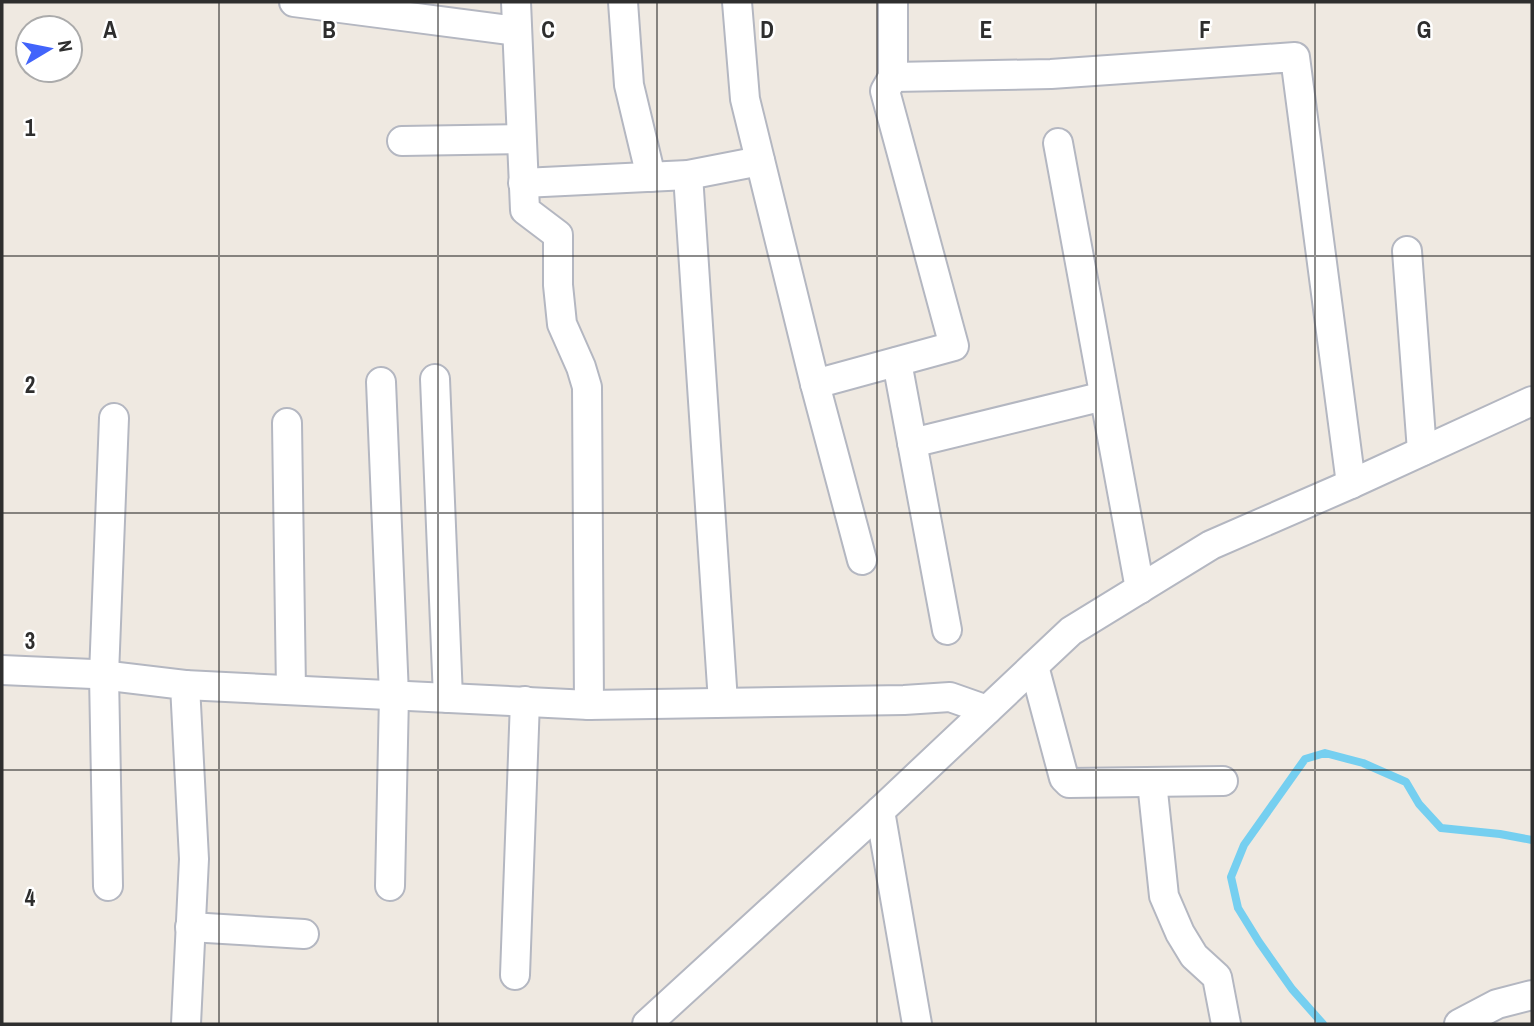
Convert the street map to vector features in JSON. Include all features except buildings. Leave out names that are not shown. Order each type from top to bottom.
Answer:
[{"type":"street","points":[[294,2],[517,31]]},
{"type":"street","points":[[516,2],[525,210],[558,235],[558,285],[562,324],[587,387],[589,705]]},
{"type":"street","points":[[623,2],[629,85],[651,177]]},
{"type":"street","points":[[737,2],[745,99],[815,384],[863,560]]},
{"type":"street","points":[[815,384],[954,346],[886,91],[893,77],[893,2]]},
{"type":"street","points":[[893,77],[1051,74],[1295,57],[1351,484]]},
{"type":"street","points":[[402,141],[522,139]]},
{"type":"street","points":[[1058,143],[1140,589]]},
{"type":"street","points":[[523,183],[688,175],[760,161]]},
{"type":"street","points":[[688,175],[723,702]]},
{"type":"street","points":[[1407,251],[1422,451]]},
{"type":"street","points":[[897,362],[947,630]]},
{"type":"street","points":[[435,379],[448,698]]},
{"type":"street","points":[[381,382],[394,695],[390,886]]},
{"type":"street","points":[[912,443],[1104,396]]},
{"type":"street","points":[[647,1024],[880,811],[1071,631],[1211,545],[1532,401]]},
{"type":"street","points":[[108,886],[104,676],[114,418]]},
{"type":"street","points":[[287,424],[291,690]]},
{"type":"street","points":[[1034,666],[1063,778],[1069,783],[1223,781]]},
{"type":"street","points":[[2,670],[104,676],[185,685],[589,705],[950,697],[987,710]]},
{"type":"street","points":[[185,685],[194,859],[186,1024]]},
{"type":"street","points":[[515,975],[525,701]]},
{"type":"street","points":[[1152,782],[1164,896],[1180,933],[1195,956],[1217,976],[1226,1024]]},
{"type":"street","points":[[880,811],[917,1024]]},
{"type":"street","points":[[190,927],[304,934]]},
{"type":"street","points":[[1459,1024],[1497,1004],[1532,995]]},
{"type":"waterway","points":[[1323,1024],[1292,989],[1259,942],[1238,908],[1231,877],[1244,845],[1305,759],[1325,753],[1363,763],[1406,782],[1419,804],[1441,828],[1532,840]]}]
